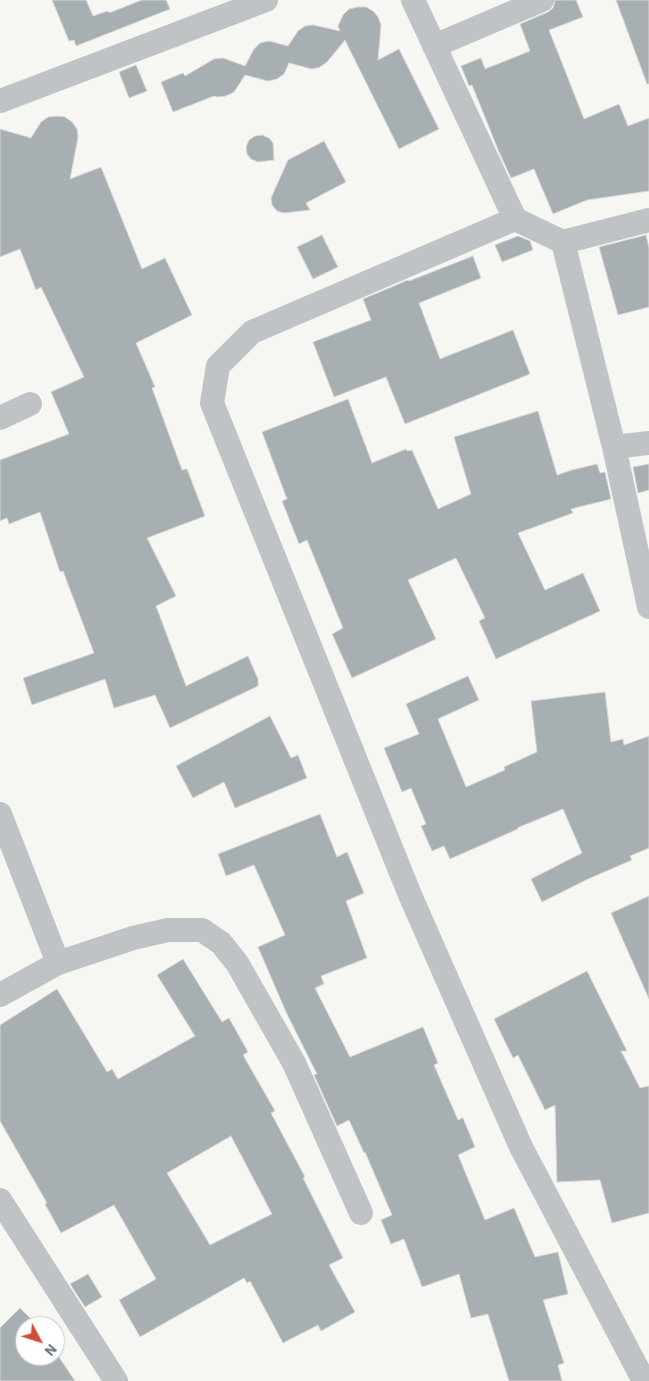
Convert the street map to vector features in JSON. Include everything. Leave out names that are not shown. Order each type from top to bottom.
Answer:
[{"type":"street","points":[[0,101],[266,0]]},
{"type":"street","points":[[413,0],[515,219],[564,242],[649,220]]},
{"type":"street","points":[[434,46],[542,0]]},
{"type":"street","points":[[515,219],[252,332],[218,366],[212,403],[410,895],[521,1146],[644,1381]]},
{"type":"street","points":[[564,242],[614,447],[649,607]]},
{"type":"street","points":[[0,418],[30,404]]},
{"type":"street","points":[[614,447],[649,443]]},
{"type":"street","points":[[0,814],[58,963]]},
{"type":"street","points":[[0,994],[58,963],[133,938],[168,930],[202,930],[221,944],[237,963],[294,1063],[360,1213]]},
{"type":"street","points":[[0,1200],[116,1381]]},
{"type":"building","points":[[52,0],[86,0],[93,16],[108,11],[109,13],[142,0],[166,0],[170,9],[76,46],[74,40],[69,41]]},
{"type":"building","points":[[555,0],[576,0],[583,17],[549,30],[584,119],[619,104],[628,126],[649,118],[649,191],[587,200],[553,214],[534,169],[511,178],[472,85],[469,86],[461,66],[481,58],[485,69],[530,51],[520,24],[548,12],[553,8]]},
{"type":"building","points":[[616,0],[649,0],[649,84],[647,84]]},
{"type":"building","points":[[366,7],[378,17],[381,25],[378,60],[399,49],[439,129],[399,149],[345,40],[327,62],[320,67],[312,69],[289,63],[284,74],[277,79],[268,81],[245,75],[234,92],[226,96],[214,96],[173,112],[161,82],[183,73],[185,76],[214,59],[223,58],[245,66],[254,49],[260,43],[269,41],[288,46],[298,31],[305,26],[313,25],[340,31],[338,26],[343,15],[349,9]]},
{"type":"building","points":[[136,65],[147,91],[129,98],[119,72]]},
{"type":"building","points":[[48,117],[65,117],[77,129],[78,137],[70,179],[101,167],[142,269],[165,258],[192,315],[136,343],[155,387],[152,388],[182,470],[187,469],[205,516],[147,538],[176,596],[156,606],[186,686],[248,656],[258,679],[258,686],[170,728],[155,695],[114,708],[105,679],[32,705],[23,678],[94,653],[63,571],[60,572],[40,512],[9,524],[7,518],[0,521],[0,460],[69,434],[51,392],[84,377],[41,287],[36,290],[20,249],[0,257],[0,129],[31,138],[41,122]]},
{"type":"building","points":[[262,135],[269,138],[273,143],[274,160],[258,162],[251,159],[247,154],[246,147],[249,140],[255,136]]},
{"type":"building","points":[[324,141],[346,182],[306,203],[310,210],[284,213],[277,211],[272,205],[271,198],[288,160]]},
{"type":"building","points":[[322,235],[338,267],[313,279],[297,247]]},
{"type":"building","points":[[646,235],[649,248],[649,307],[618,315],[599,247]]},
{"type":"building","points":[[518,236],[530,241],[533,250],[502,262],[495,245]]},
{"type":"building","points":[[473,256],[481,278],[419,303],[440,359],[513,330],[530,374],[405,424],[386,377],[334,397],[313,342],[371,320],[363,299]]},
{"type":"building","points":[[348,399],[372,463],[406,449],[407,451],[412,450],[438,509],[471,494],[454,437],[538,411],[557,475],[597,464],[600,473],[605,472],[611,499],[571,509],[573,513],[518,533],[545,590],[583,573],[600,611],[496,659],[479,621],[485,618],[456,558],[408,580],[436,639],[352,678],[332,634],[343,628],[307,540],[299,544],[282,501],[287,499],[262,432]]},
{"type":"building","points":[[649,464],[649,490],[638,493],[633,467]]},
{"type":"building","points":[[468,676],[479,700],[438,719],[466,787],[505,770],[504,767],[537,752],[531,701],[605,692],[611,742],[623,739],[624,745],[649,736],[649,848],[630,856],[632,860],[542,902],[531,879],[582,853],[563,809],[450,859],[444,846],[432,851],[421,826],[426,824],[411,788],[402,792],[384,748],[419,734],[406,704]]},
{"type":"building","points":[[270,716],[291,758],[298,755],[307,778],[235,808],[224,782],[193,798],[176,766]]},
{"type":"building","points":[[320,814],[337,857],[347,852],[364,893],[346,901],[367,958],[321,976],[324,984],[315,988],[350,1057],[423,1027],[438,1063],[434,1065],[458,1120],[463,1118],[475,1147],[458,1155],[485,1220],[514,1208],[535,1257],[558,1252],[568,1294],[543,1300],[564,1363],[558,1365],[562,1381],[509,1381],[488,1314],[471,1318],[459,1274],[422,1287],[404,1239],[391,1244],[381,1220],[392,1215],[365,1152],[349,1120],[337,1126],[314,1075],[317,1074],[286,1012],[258,947],[285,935],[254,865],[226,876],[218,854]]},
{"type":"building","points":[[649,896],[649,999],[611,913]]},
{"type":"building","points":[[183,959],[222,1022],[229,1018],[248,1052],[243,1055],[275,1111],[271,1113],[305,1177],[303,1178],[343,1258],[329,1265],[355,1312],[321,1331],[318,1325],[283,1343],[250,1281],[247,1283],[244,1278],[140,1337],[119,1300],[156,1279],[114,1205],[61,1233],[45,1204],[47,1203],[0,1121],[0,1025],[57,989],[107,1072],[112,1069],[118,1079],[195,1036],[157,975]],"holes":[[[231,1136],[272,1214],[210,1245],[167,1173]]]},
{"type":"building","points":[[587,971],[627,1051],[621,1051],[640,1088],[649,1086],[649,1213],[612,1223],[600,1180],[557,1182],[555,1105],[545,1110],[518,1055],[513,1058],[494,1019]]},
{"type":"building","points":[[88,1274],[102,1297],[85,1307],[70,1284]]},
{"type":"building","points":[[20,1308],[28,1316],[15,1316],[15,1366],[65,1366],[75,1381],[0,1381],[0,1328]]}]
